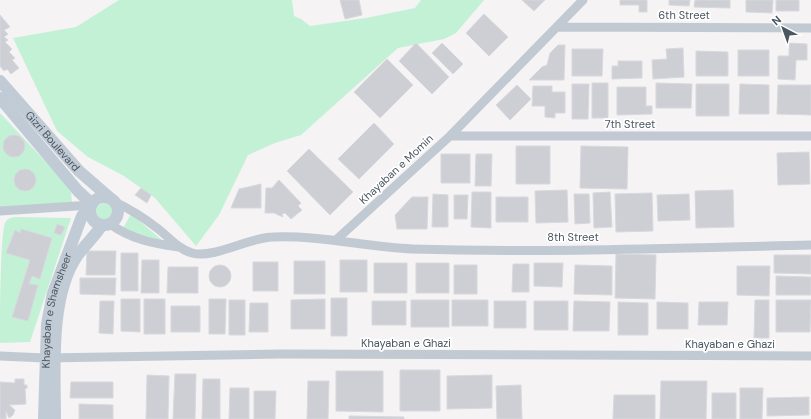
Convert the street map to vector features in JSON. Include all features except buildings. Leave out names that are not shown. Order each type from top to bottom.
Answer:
[{"type":"main road","name":"Gizri Boulevard","points":[[0,81],[78,170],[112,200]]},
{"type":"main road","name":"Gizri Boulevard","points":[[0,98],[91,206]]},
{"type":"main road","points":[[100,198],[112,200],[117,206],[117,215],[106,224],[92,219],[91,206],[100,198]]},
{"type":"main road","name":"Khayaban e Shamsheer","points":[[55,419],[47,324],[53,293],[82,216],[91,206]]},
{"type":"main road","name":"Khayaban e Shamsheer","points":[[44,419],[50,358],[66,279],[77,257],[106,224]]},
{"type":"street","name":"Khayaban e Momin","points":[[336,240],[450,136],[583,0]]},
{"type":"street","name":"6th Street","points":[[558,27],[811,28]]},
{"type":"street","name":"7th Street","points":[[450,136],[811,136]]},
{"type":"street","points":[[112,200],[158,228],[179,247]]},
{"type":"street","points":[[0,211],[91,206]]},
{"type":"street","points":[[106,224],[122,233],[156,245],[179,247],[193,253],[206,253],[271,237],[336,240]]},
{"type":"street","name":"8th Street","points":[[336,240],[411,249],[603,249],[811,245]]},
{"type":"street","name":"Khayaban e Ghazi","points":[[0,356],[50,358],[280,354],[811,356]]},
{"type":"green space","points":[[119,0],[292,0],[294,16],[310,26],[366,18],[415,8],[421,0],[484,0],[456,33],[444,39],[398,48],[301,135],[275,143],[248,155],[219,215],[196,246],[155,198],[124,176],[88,157],[57,131],[13,38],[76,27]]},
{"type":"green space","points":[[0,113],[71,189],[72,204],[0,207]]},
{"type":"green space","points":[[105,203],[111,206],[114,212],[111,218],[105,221],[99,218],[96,212],[99,206]]},
{"type":"green space","points":[[131,214],[163,241],[122,230]]},
{"type":"green space","points":[[9,218],[71,218],[30,342],[0,343],[3,232],[6,221]]}]
